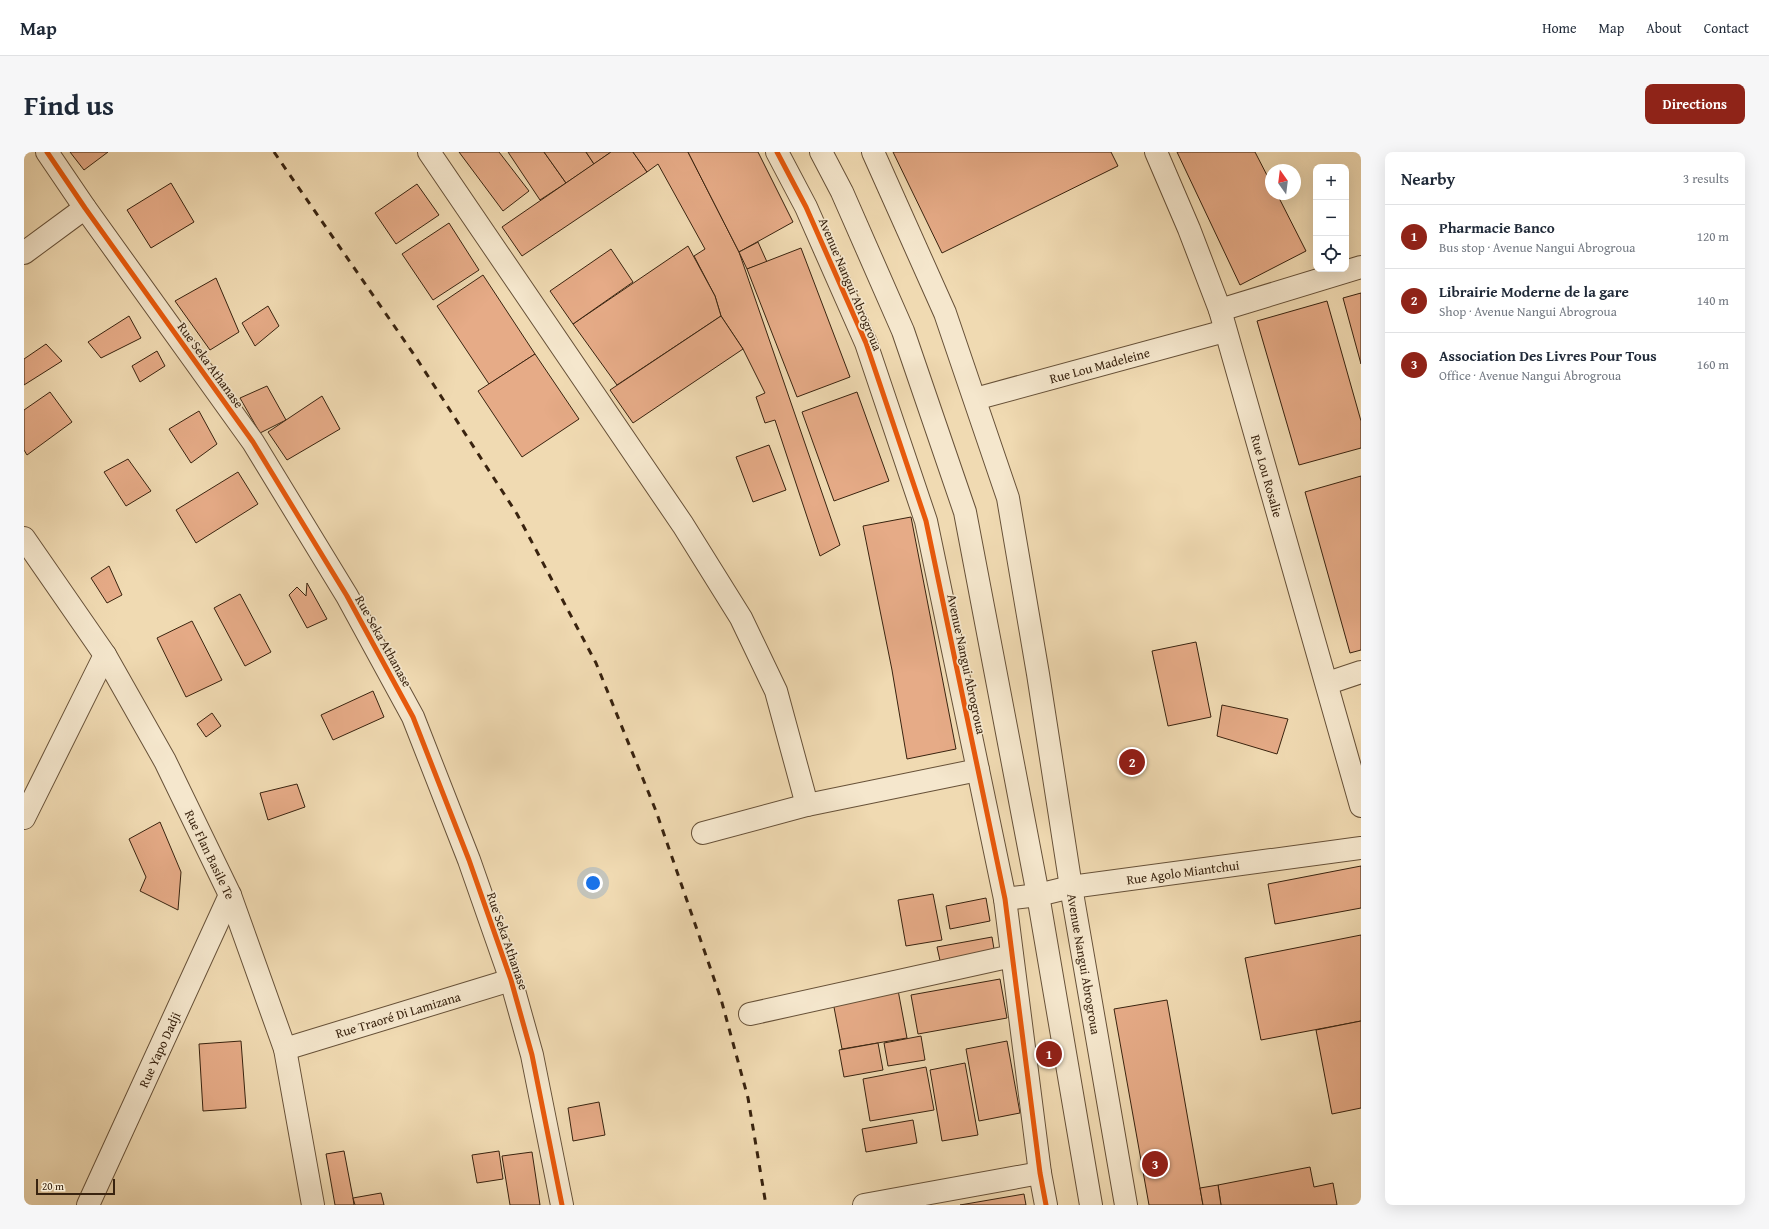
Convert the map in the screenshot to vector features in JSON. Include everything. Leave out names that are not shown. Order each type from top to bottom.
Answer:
[{"type":"street","name":"Rue Seka Athanase","points":[[47,152],[85,208],[252,442],[347,596],[413,718],[469,860],[511,980],[532,1055],[562,1205]]},
{"type":"street","points":[[429,152],[679,518],[741,618],[776,691],[807,805]]},
{"type":"street","name":"Avenue Nangui Abrogroua","points":[[778,152],[806,207],[866,343],[926,521],[1005,899],[1040,1173],[1046,1205]]},
{"type":"street","name":"Avenue Nangui Abrogroua","points":[[821,152],[842,192],[903,331],[965,512],[1038,894],[1091,1205]]},
{"type":"street","name":"Avenue Nangui Abrogroua","points":[[873,152],[945,313],[1008,498],[1038,674],[1071,887],[1126,1205]]},
{"type":"street","name":"Rue Lou Rosalie","points":[[1156,152],[1189,229],[1220,310],[1225,332],[1328,684],[1361,806]]},
{"type":"street","points":[[24,253],[85,208]]},
{"type":"street","points":[[1220,310],[1361,267]]},
{"type":"street","name":"Rue Lou Madeleine","points":[[975,399],[1225,332]]},
{"type":"street","name":"Rue Flan Basile Te","points":[[24,538],[105,655],[165,761],[230,895],[285,1049],[313,1205]]},
{"type":"street","points":[[24,818],[105,655]]},
{"type":"street","points":[[1328,684],[1361,672]]},
{"type":"street","points":[[703,833],[807,805],[978,770]]},
{"type":"street","name":"Rue Agolo Miantchui","points":[[1005,899],[1071,887],[1361,848]]},
{"type":"street","name":"Rue Yapo Dadji","points":[[88,1205],[230,895]]},
{"type":"street","points":[[750,1014],[1012,956]]},
{"type":"street","name":"Rue Traoré Di Lamizana","points":[[285,1049],[511,980]]},
{"type":"street","points":[[864,1205],[1040,1173]]},
{"type":"building","points":[[70,152],[108,152],[84,170]]},
{"type":"building","points":[[459,152],[499,152],[529,191],[503,211]]},
{"type":"building","points":[[508,152],[544,152],[566,183],[540,200]]},
{"type":"building","points":[[544,152],[586,152],[594,164],[566,183]]},
{"type":"building","points":[[586,152],[611,152],[594,164]]},
{"type":"building","points":[[611,152],[633,152],[647,172],[522,256],[502,227]]},
{"type":"building","points":[[633,152],[688,152],[739,252],[840,545],[820,556],[775,420],[765,423],[756,397],[765,393],[743,349],[721,316],[715,296],[694,256],[705,249],[658,164],[647,172]]},
{"type":"building","points":[[688,152],[758,152],[793,222],[739,252]]},
{"type":"building","points":[[893,152],[1111,152],[1118,166],[942,253]]},
{"type":"building","points":[[1177,152],[1255,152],[1265,171],[1265,200],[1280,200],[1306,251],[1240,285]]},
{"type":"building","points":[[171,183],[194,222],[151,248],[127,210]]},
{"type":"building","points":[[417,184],[439,215],[396,244],[375,213]]},
{"type":"building","points":[[449,223],[479,270],[433,300],[402,254]]},
{"type":"building","points":[[758,242],[767,262],[747,269],[739,252]]},
{"type":"building","points":[[688,246],[715,296],[721,316],[617,385],[573,324]]},
{"type":"building","points":[[801,248],[850,377],[797,397],[747,269]]},
{"type":"building","points":[[611,249],[633,282],[573,324],[550,291]]},
{"type":"building","points":[[483,275],[535,354],[489,384],[437,306]]},
{"type":"building","points":[[216,278],[239,332],[210,350],[175,301]]},
{"type":"building","points":[[1361,293],[1361,364],[1343,298]]},
{"type":"building","points":[[1327,301],[1361,421],[1361,448],[1299,465],[1257,321]]},
{"type":"building","points":[[268,306],[279,326],[255,346],[242,323]]},
{"type":"building","points":[[129,316],[141,338],[101,358],[88,342]]},
{"type":"building","points":[[721,316],[743,349],[633,423],[610,390]]},
{"type":"building","points":[[46,344],[62,361],[24,385],[24,359]]},
{"type":"building","points":[[157,351],[165,366],[140,382],[132,366]]},
{"type":"building","points":[[535,354],[579,419],[522,457],[478,391]]},
{"type":"building","points":[[267,386],[286,420],[260,433],[240,398]]},
{"type":"building","points":[[50,392],[72,422],[27,455],[24,450],[24,410]]},
{"type":"building","points":[[857,392],[889,481],[834,501],[802,412]]},
{"type":"building","points":[[322,396],[340,429],[287,460],[268,432]]},
{"type":"building","points":[[199,411],[217,444],[191,463],[169,429]]},
{"type":"building","points":[[769,445],[786,490],[753,502],[736,457]]},
{"type":"building","points":[[128,459],[151,491],[126,506],[104,472]]},
{"type":"building","points":[[238,472],[258,504],[196,543],[176,510]]},
{"type":"building","points":[[1361,476],[1361,650],[1350,653],[1305,492]]},
{"type":"building","points":[[911,517],[956,749],[907,759],[892,670],[863,526]]},
{"type":"building","points":[[109,566],[122,595],[107,603],[91,578]]},
{"type":"building","points":[[307,583],[327,619],[307,628],[289,595],[297,587],[306,596]]},
{"type":"building","points":[[240,594],[271,652],[245,666],[214,608]]},
{"type":"building","points":[[192,621],[222,680],[186,697],[157,638]]},
{"type":"building","points":[[1196,642],[1211,717],[1168,726],[1152,651]]},
{"type":"building","points":[[373,691],[384,717],[333,740],[321,715]]},
{"type":"building","points":[[1222,705],[1288,719],[1277,754],[1217,736]]},
{"type":"building","points":[[212,713],[221,726],[206,737],[197,724]]},
{"type":"building","points":[[297,784],[305,807],[268,820],[260,793]]},
{"type":"building","points":[[160,822],[181,872],[178,910],[140,891],[146,877],[129,839]]},
{"type":"building","points":[[1361,866],[1361,908],[1275,924],[1268,884]]},
{"type":"building","points":[[933,894],[942,940],[906,946],[898,900]]},
{"type":"building","points":[[986,898],[990,921],[950,929],[946,906]]},
{"type":"building","points":[[1361,935],[1361,1021],[1261,1040],[1245,958]]},
{"type":"building","points":[[992,937],[995,955],[941,965],[937,947]]},
{"type":"building","points":[[1000,979],[1007,1018],[918,1034],[911,995]]},
{"type":"building","points":[[898,990],[907,1038],[842,1049],[833,1002]]},
{"type":"building","points":[[1167,1000],[1203,1205],[1149,1205],[1114,1009]]},
{"type":"building","points":[[1361,1021],[1361,1108],[1332,1114],[1316,1030]]},
{"type":"building","points":[[921,1036],[925,1060],[888,1066],[884,1043]]},
{"type":"building","points":[[241,1041],[246,1108],[203,1111],[199,1044]]},
{"type":"building","points":[[1007,1041],[1020,1113],[979,1121],[966,1049]]},
{"type":"building","points":[[878,1043],[883,1070],[844,1077],[839,1050]]},
{"type":"building","points":[[965,1063],[978,1135],[942,1141],[930,1070]]},
{"type":"building","points":[[926,1067],[934,1110],[870,1121],[863,1079]]},
{"type":"building","points":[[599,1102],[605,1135],[573,1141],[568,1108]]},
{"type":"building","points":[[913,1120],[917,1143],[866,1152],[862,1129]]},
{"type":"building","points":[[344,1151],[354,1205],[335,1205],[326,1154]]},
{"type":"building","points":[[499,1151],[503,1179],[477,1183],[472,1155]]},
{"type":"building","points":[[532,1152],[540,1205],[510,1205],[502,1156]]},
{"type":"building","points":[[1310,1167],[1314,1187],[1333,1183],[1337,1205],[1221,1205],[1218,1185]]},
{"type":"building","points":[[1218,1185],[1221,1205],[1203,1205],[1200,1188]]},
{"type":"building","points":[[381,1193],[384,1205],[355,1205],[353,1198]]},
{"type":"building","points":[[1024,1194],[1026,1205],[960,1205]]},
{"type":"railway","points":[[274,152],[415,356],[517,514],[596,663],[656,811],[721,999],[748,1098],[766,1205]]},
{"type":"cycle path","points":[[47,152],[85,208],[253,442],[347,596],[413,717],[469,860],[511,980],[532,1055],[562,1205]]},
{"type":"cycle path","points":[[777,152],[806,207],[866,343],[926,521],[1005,899],[1040,1173],[1046,1205]]},
{"type":"place","name":"Librairie Moderne de la gare","points":[[1132,762]]},
{"type":"place","name":"Pharmacie Banco","points":[[1049,1054]]},
{"type":"place","name":"Association Des Livres Pour Tous","points":[[1155,1164]]}]
